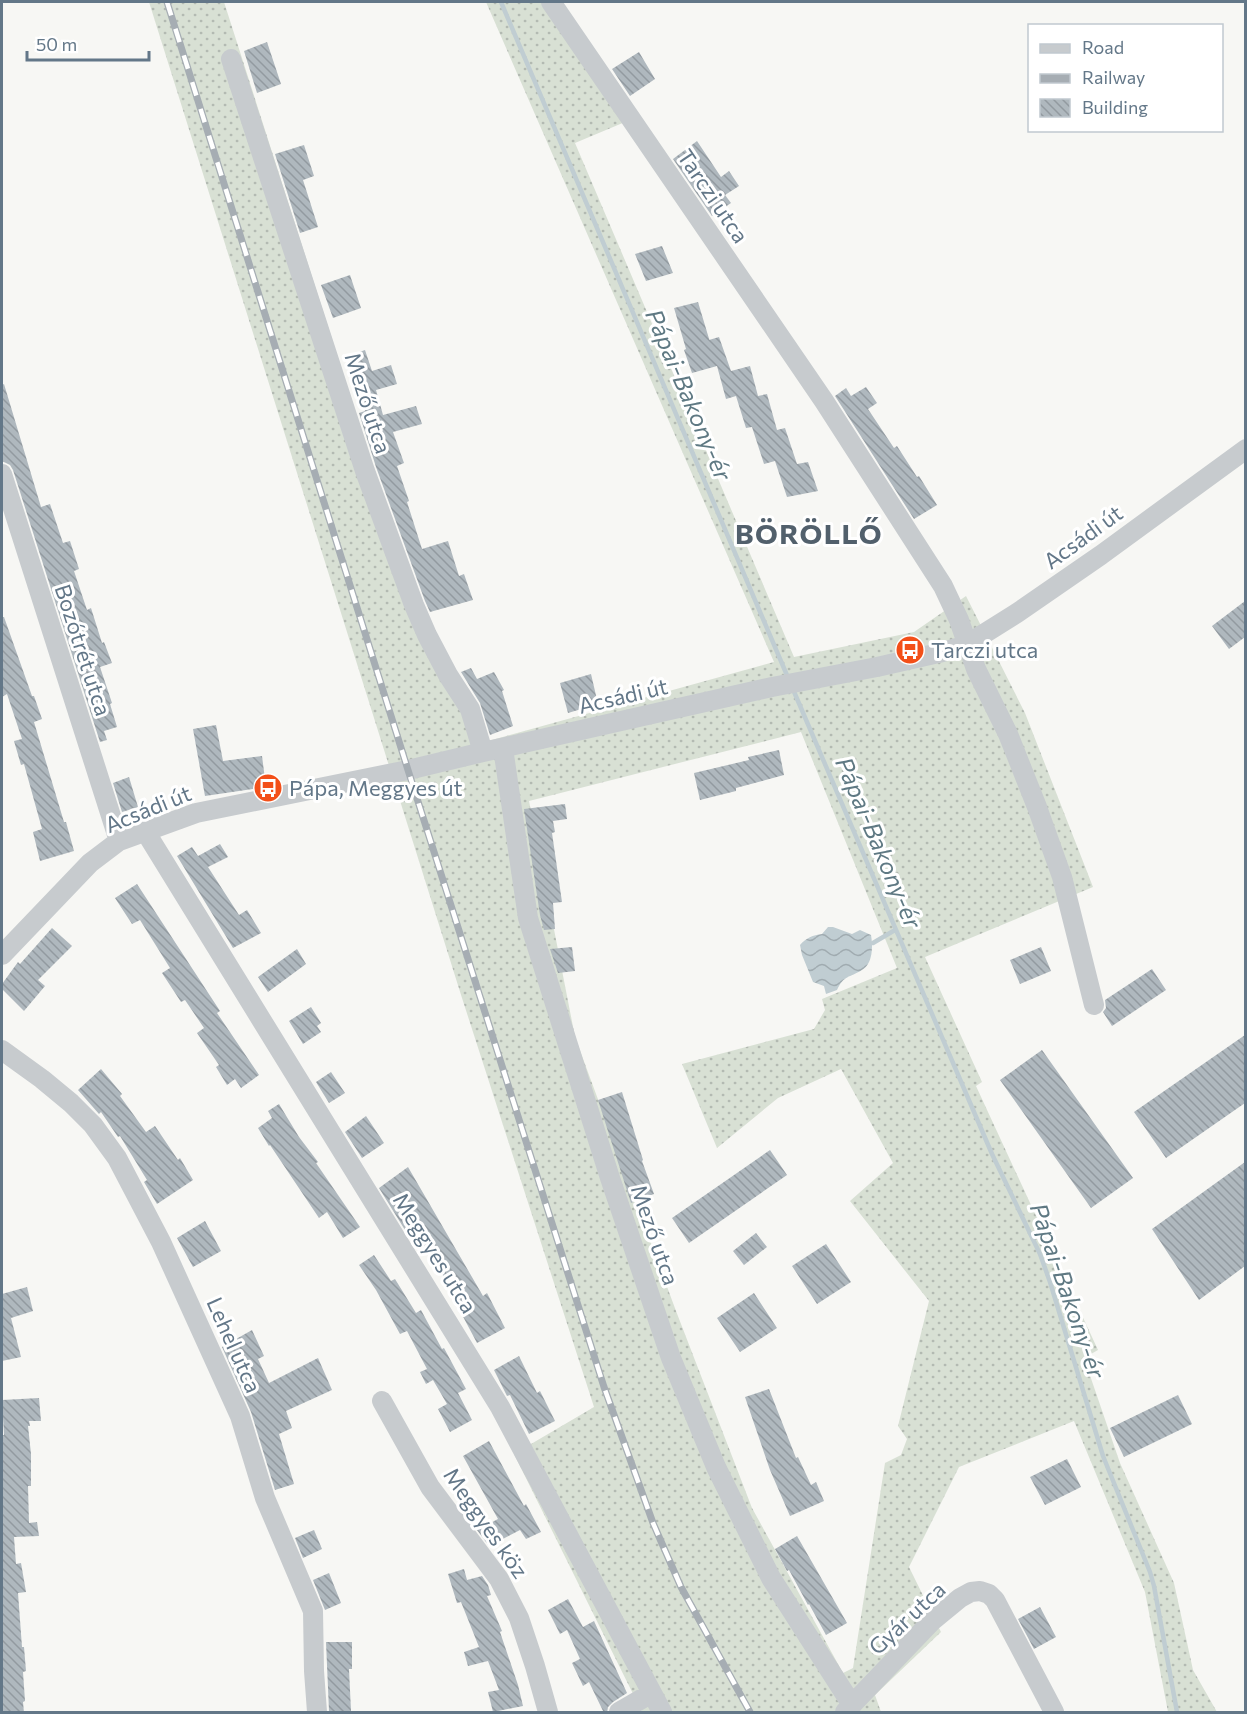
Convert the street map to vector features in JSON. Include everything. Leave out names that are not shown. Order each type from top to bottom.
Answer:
[{"type":"street","name":"Tarczi utca","points":[[551,2],[824,401],[937,576],[959,620],[966,645],[1008,734],[1041,817],[1062,877],[1094,1005]]},
{"type":"street","name":"Mező utca","points":[[231,59],[366,471],[414,605],[448,675],[470,709],[483,752]]},
{"type":"street","name":"Acsádi út","points":[[2,955],[90,863],[119,842],[196,813],[408,770],[772,687],[877,667],[966,645],[1017,613],[1245,449]]},
{"type":"street","name":"Bozótrét utca","points":[[2,474],[119,842]]},
{"type":"street","name":"Mező utca","points":[[503,747],[528,918],[610,1178],[671,1358],[716,1467],[771,1578],[848,1709]]},
{"type":"street","name":"Meggyes utca","points":[[145,831],[500,1407],[662,1713]]},
{"type":"street","name":"Lehel utca","points":[[2,1050],[42,1079],[93,1125],[117,1158],[161,1242],[240,1416],[265,1498],[313,1611],[317,1713]]},
{"type":"street","name":"Meggyes köz","points":[[382,1401],[430,1487],[499,1579],[519,1618],[548,1713]]},
{"type":"street","name":"Gyár utca","points":[[848,1709],[932,1620],[960,1598],[971,1592],[980,1591],[989,1594],[995,1600],[1054,1713]]},
{"type":"street","points":[[619,1713],[652,1693]]},
{"type":"shaded area","points":[[149,2],[224,2],[414,595],[488,741],[774,662],[486,2],[559,2],[637,117],[575,143],[794,657],[914,632],[966,596],[1025,713],[1093,887],[925,957],[982,1082],[976,1086],[1098,1350],[1084,1358],[1120,1463],[1174,1583],[1193,1670],[1217,1712],[1168,1712],[1145,1592],[1074,1421],[959,1467],[909,1567],[941,1632],[875,1695],[881,1712],[642,1712],[514,1454],[594,1407],[462,998]],"holes":[[[801,732],[897,968],[822,999],[825,1010],[814,1029],[682,1064],[717,1148],[778,1098],[841,1069],[893,1163],[850,1201],[929,1301],[898,1426],[907,1439],[901,1455],[885,1463],[853,1668],[843,1673],[752,1508],[676,1311],[575,1037],[529,801]]]},
{"type":"water","points":[[828,927],[852,934],[860,930],[871,935],[872,949],[866,967],[845,979],[837,990],[826,994],[824,986],[813,982],[800,945],[810,937],[822,934]]},
{"type":"building","points":[[267,42],[281,84],[257,93],[244,51]]},
{"type":"building","points":[[639,52],[655,79],[630,96],[612,69]]},
{"type":"building","points":[[697,141],[721,177],[729,171],[739,186],[725,195],[731,203],[712,216],[673,159]]},
{"type":"building","points":[[304,145],[314,176],[303,180],[318,227],[300,233],[275,154]]},
{"type":"building","points":[[662,246],[673,273],[646,281],[635,254]]},
{"type":"building","points":[[350,275],[361,308],[333,318],[321,285]]},
{"type":"building","points":[[698,302],[709,340],[719,337],[731,371],[750,366],[758,396],[767,394],[777,430],[785,428],[797,464],[808,462],[818,491],[787,497],[775,461],[764,464],[752,427],[746,428],[736,396],[726,399],[717,366],[692,373],[674,308]]},
{"type":"building","points":[[365,350],[372,371],[391,365],[397,384],[376,390],[383,415],[416,406],[422,424],[393,432],[404,463],[397,466],[422,549],[448,541],[459,576],[464,574],[473,600],[430,612],[425,601],[376,467],[359,413],[365,411],[348,356]]},
{"type":"building","points":[[4,384],[41,507],[50,504],[63,543],[70,541],[79,569],[74,571],[87,610],[91,608],[102,643],[104,642],[112,663],[100,667],[117,727],[104,731],[107,740],[100,742],[13,470],[10,465],[2,461],[2,385]]},
{"type":"building","points":[[866,387],[877,403],[868,409],[894,448],[897,446],[917,477],[919,476],[937,505],[914,519],[835,396],[846,388],[851,396]]},
{"type":"building","points":[[1245,601],[1245,637],[1229,649],[1212,626]]},
{"type":"building","points":[[2,617],[4,617],[42,719],[34,722],[74,851],[40,861],[33,832],[42,829],[24,764],[21,765],[14,741],[22,739],[7,694],[2,697]]},
{"type":"building","points":[[471,668],[477,679],[494,672],[504,690],[502,691],[513,726],[490,735],[480,703],[461,672]]},
{"type":"building","points":[[591,674],[598,704],[568,713],[560,683]]},
{"type":"building","points":[[216,725],[223,761],[262,756],[266,787],[205,796],[193,729]]},
{"type":"building","points":[[779,750],[784,775],[700,800],[694,773],[749,760],[748,757]]},
{"type":"building","points":[[129,777],[138,807],[122,812],[113,783]]},
{"type":"building","points":[[565,804],[567,819],[553,821],[555,832],[552,833],[562,902],[553,903],[555,929],[544,930],[524,809]]},
{"type":"building","points":[[220,844],[228,857],[208,867],[239,915],[247,910],[261,933],[233,948],[177,856],[192,847],[198,856]]},
{"type":"building","points":[[137,884],[220,1011],[217,1013],[259,1075],[241,1088],[235,1079],[227,1085],[216,1067],[219,1065],[197,1033],[204,1028],[185,1000],[181,1002],[162,973],[170,968],[140,920],[132,924],[115,898]]},
{"type":"building","points":[[52,928],[72,946],[38,980],[45,986],[24,1011],[2,989],[2,984],[18,962],[20,964]]},
{"type":"building","points":[[572,947],[575,971],[558,973],[550,949]]},
{"type":"building","points":[[1041,947],[1051,971],[1020,984],[1010,960]]},
{"type":"building","points":[[297,949],[306,964],[268,992],[258,977]]},
{"type":"building","points":[[1152,969],[1166,990],[1112,1026],[1103,1012],[1106,1008],[1105,1000]]},
{"type":"building","points":[[311,1007],[321,1023],[317,1026],[321,1032],[303,1044],[289,1021]]},
{"type":"building","points":[[1245,1035],[1245,1103],[1166,1158],[1134,1112]]},
{"type":"building","points":[[1042,1050],[1133,1178],[1091,1208],[1000,1080]]},
{"type":"building","points":[[101,1069],[122,1094],[120,1096],[146,1132],[155,1126],[178,1160],[180,1158],[193,1180],[157,1204],[144,1182],[147,1180],[120,1136],[118,1137],[101,1112],[99,1114],[78,1090]]},
{"type":"building","points":[[331,1072],[345,1093],[329,1103],[316,1082]]},
{"type":"building","points":[[622,1092],[654,1194],[631,1203],[598,1100]]},
{"type":"building","points":[[279,1104],[360,1227],[343,1238],[327,1212],[319,1218],[258,1128],[272,1118],[268,1111]]},
{"type":"building","points":[[366,1116],[384,1143],[362,1158],[345,1132]]},
{"type":"building","points":[[770,1150],[787,1175],[689,1243],[672,1218]]},
{"type":"building","points":[[1245,1162],[1245,1266],[1199,1300],[1152,1229]]},
{"type":"building","points":[[408,1167],[483,1296],[487,1293],[505,1328],[477,1343],[459,1309],[462,1307],[426,1247],[418,1251],[379,1188]]},
{"type":"building","points":[[205,1221],[221,1251],[193,1267],[177,1238]]},
{"type":"building","points":[[756,1233],[767,1247],[744,1265],[733,1251]]},
{"type":"building","points":[[826,1244],[851,1282],[817,1304],[792,1266]]},
{"type":"building","points":[[374,1255],[391,1281],[395,1279],[416,1313],[421,1310],[466,1389],[458,1393],[472,1420],[450,1432],[438,1409],[447,1404],[433,1380],[426,1384],[420,1372],[427,1369],[407,1331],[400,1334],[376,1290],[359,1265]]},
{"type":"building","points":[[27,1287],[33,1311],[11,1318],[21,1357],[2,1361],[2,1294]]},
{"type":"building","points":[[754,1293],[777,1328],[740,1352],[717,1318]]},
{"type":"building","points":[[252,1330],[264,1356],[258,1359],[269,1383],[318,1358],[332,1390],[286,1411],[292,1428],[279,1434],[294,1484],[275,1490],[251,1412],[222,1347]]},
{"type":"building","points":[[519,1356],[537,1393],[540,1391],[555,1421],[529,1434],[510,1395],[507,1396],[494,1370]]},
{"type":"building","points":[[769,1389],[796,1458],[798,1457],[811,1485],[816,1482],[824,1501],[790,1516],[770,1470],[745,1397]]},
{"type":"building","points":[[1178,1395],[1192,1424],[1124,1457],[1110,1428]]},
{"type":"building","points":[[39,1398],[41,1421],[29,1421],[30,1426],[28,1426],[31,1486],[28,1486],[29,1523],[37,1522],[39,1536],[14,1537],[16,1564],[21,1563],[26,1592],[18,1593],[26,1671],[23,1672],[24,1713],[2,1713],[2,1435],[4,1435],[2,1400]]},
{"type":"building","points":[[489,1441],[524,1506],[526,1504],[541,1532],[526,1539],[520,1530],[489,1546],[477,1530],[498,1519],[463,1456]]},
{"type":"building","points":[[1067,1459],[1081,1487],[1045,1505],[1030,1477]]},
{"type":"building","points":[[314,1530],[322,1549],[303,1558],[295,1538]]},
{"type":"building","points":[[797,1536],[847,1623],[826,1635],[775,1549]]},
{"type":"building","points":[[464,1569],[467,1580],[482,1576],[488,1585],[491,1595],[487,1596],[502,1631],[500,1632],[523,1706],[493,1712],[488,1692],[499,1690],[488,1661],[468,1666],[464,1652],[479,1647],[461,1602],[457,1603],[448,1574]]},
{"type":"building","points":[[329,1573],[341,1603],[325,1610],[313,1580]]},
{"type":"building","points":[[568,1599],[583,1627],[594,1621],[627,1693],[608,1707],[607,1713],[604,1713],[589,1682],[583,1686],[572,1663],[580,1659],[567,1630],[560,1634],[548,1610]]},
{"type":"building","points":[[1040,1607],[1056,1637],[1034,1649],[1018,1619]]},
{"type":"building","points":[[326,1642],[352,1642],[352,1669],[349,1669],[351,1711],[329,1711]]},
{"type":"waterway","name":"Pápai-Bakony-ér","points":[[501,2],[789,680]]},
{"type":"waterway","name":"Pápai-Bakony-ér","points":[[792,687],[992,1154],[1040,1254],[1103,1456],[1150,1572],[1177,1712]]},
{"type":"waterway","points":[[873,943],[895,930]]},
{"type":"railway","points":[[167,2],[604,1387],[653,1523],[681,1587],[750,1712]]},
{"type":"place","name":"Tarczi utca","points":[[910,650]]},
{"type":"place","name":"Pápa, Meggyes út","points":[[268,788]]},
{"type":"district","name":"BÖRÖLLŐ","points":[[809,534]]}]
